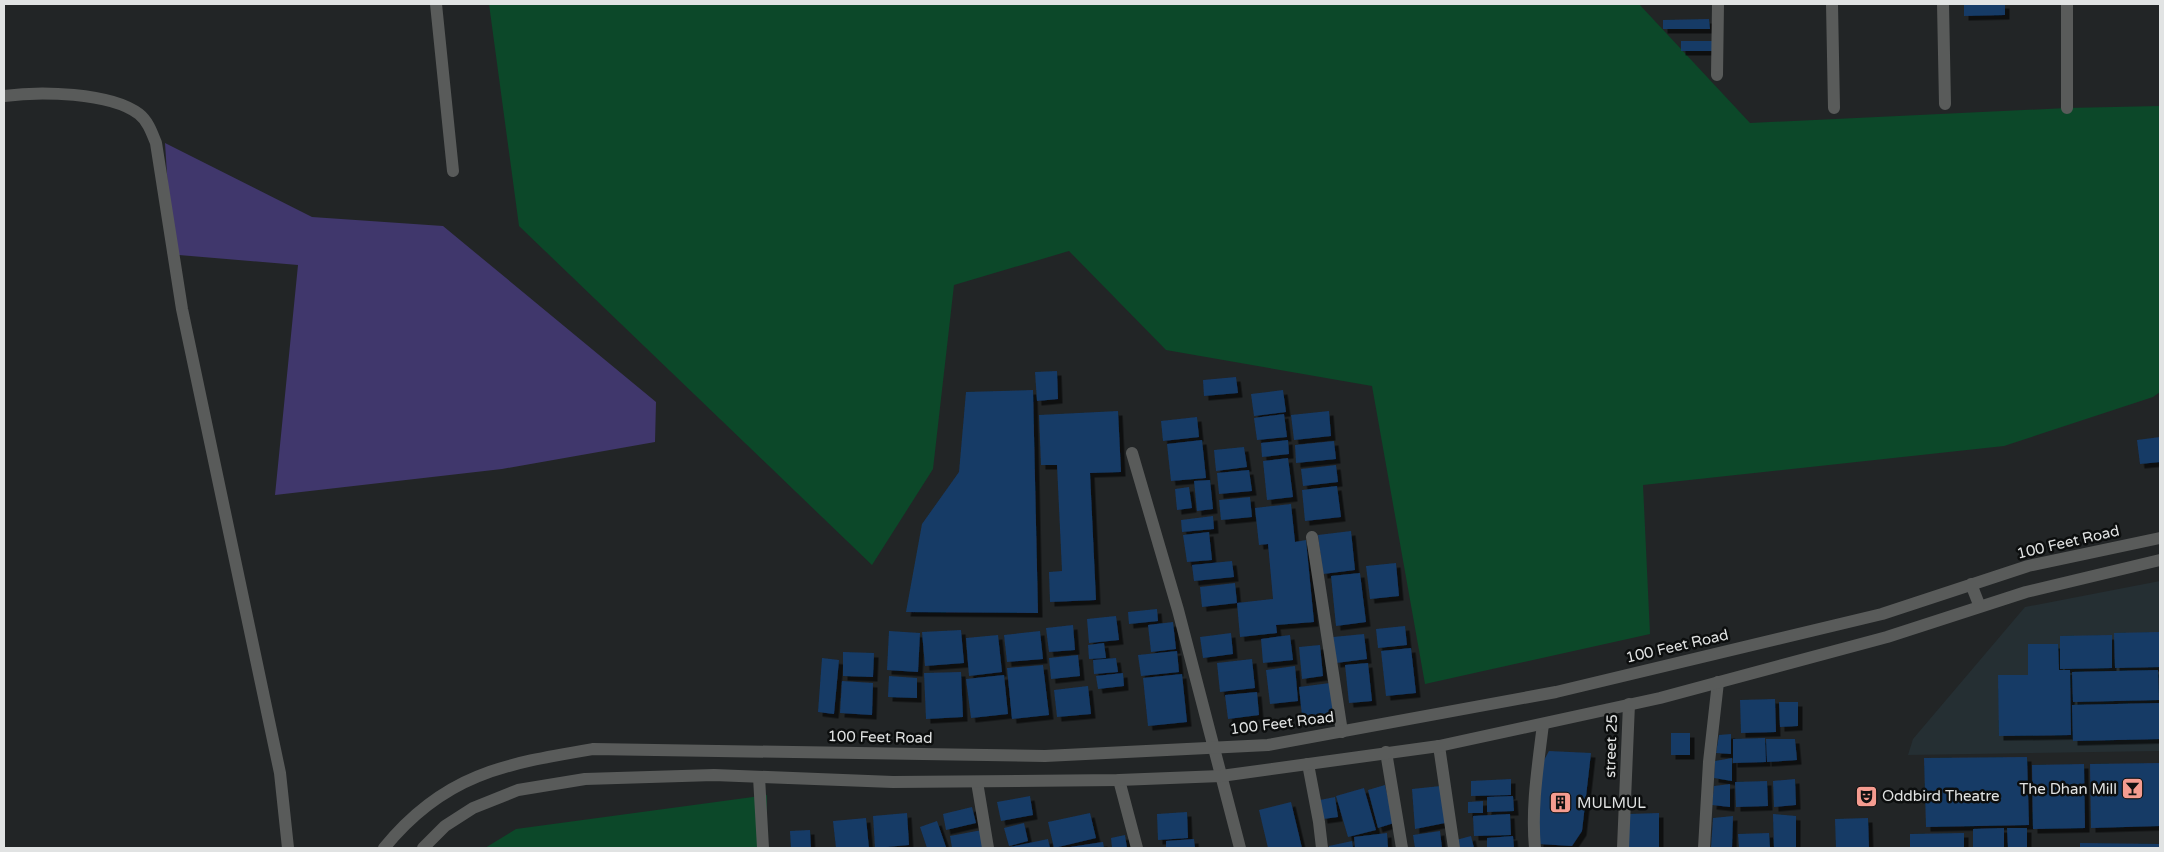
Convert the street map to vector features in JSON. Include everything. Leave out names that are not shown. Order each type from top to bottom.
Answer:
[{"type":"street","points":[[436,4],[454,172]]},
{"type":"street","points":[[1717,75],[1718,4]]},
{"type":"street","points":[[1832,4],[1834,108]]},
{"type":"street","points":[[1943,4],[1945,104]]},
{"type":"street","points":[[2067,108],[2068,4]]},
{"type":"street","points":[[4,96],[40,93],[110,100],[140,115],[156,143],[182,309],[280,773],[288,848]]},
{"type":"street","points":[[1132,453],[1178,610],[1240,848]]},
{"type":"street","points":[[1312,536],[1342,732]]},
{"type":"street","name":"100 Feet Road","points":[[384,848],[430,802],[465,780],[523,760],[593,749],[1045,756],[1268,745],[1556,692],[1882,614],[2028,566],[2160,538]]},
{"type":"street","points":[[423,848],[445,826],[473,808],[518,790],[585,779],[714,776],[977,782],[1119,780],[1221,776],[1439,746],[1543,724],[1718,682],[1887,637],[2026,592],[2160,560]]},
{"type":"street","points":[[1972,584],[1980,607]]},
{"type":"street","points":[[1704,848],[1709,762],[1718,682]]},
{"type":"street","name":"street 25","points":[[1623,848],[1629,704]]},
{"type":"street","points":[[1535,848],[1533,828],[1535,784],[1543,724]]},
{"type":"street","points":[[1439,746],[1454,848]]},
{"type":"street","points":[[1386,752],[1402,848]]},
{"type":"street","points":[[1308,764],[1322,848]]},
{"type":"street","points":[[758,777],[764,848]]},
{"type":"street","points":[[1119,780],[1137,848]]},
{"type":"street","points":[[977,782],[988,848]]},
{"type":"shaded area","points":[[165,143],[312,217],[443,226],[656,402],[655,442],[502,469],[275,495],[298,265],[167,254],[172,251]]},
{"type":"shaded area","name":"The Dhan Mill","points":[[2160,581],[2160,751],[1908,755],[1913,739],[2025,607]]},
{"type":"green space","points":[[489,4],[1639,4],[1750,123],[2067,108],[2160,106],[2160,392],[2153,397],[2004,446],[1643,485],[1650,634],[1425,684],[1372,386],[1166,350],[1069,251],[954,285],[933,469],[872,565],[519,226]]},
{"type":"green space","points":[[767,795],[767,848],[485,848],[516,829]]},
{"type":"building","points":[[1964,4],[2005,4],[2005,15],[1964,16]]},
{"type":"building","points":[[1709,19],[1710,29],[1663,29],[1663,20]]},
{"type":"building","points":[[1681,41],[1714,41],[1714,51],[1681,51]]},
{"type":"building","points":[[1057,371],[1058,399],[1037,401],[1035,372]]},
{"type":"building","points":[[1236,377],[1238,393],[1204,396],[1203,380]]},
{"type":"building","points":[[1033,390],[1038,613],[906,612],[922,524],[959,472],[966,392]]},
{"type":"building","points":[[1283,390],[1286,412],[1254,416],[1251,394]]},
{"type":"building","points":[[1118,411],[1121,472],[1090,473],[1096,600],[1050,602],[1049,572],[1062,571],[1057,465],[1041,465],[1039,415]]},
{"type":"building","points":[[1329,411],[1331,436],[1294,440],[1291,415]]},
{"type":"building","points":[[1284,414],[1287,437],[1257,440],[1254,418]]},
{"type":"building","points":[[1197,417],[1199,437],[1163,441],[1161,421]]},
{"type":"building","points":[[2160,437],[2160,462],[2140,464],[2137,440]]},
{"type":"building","points":[[1202,440],[1206,478],[1171,481],[1167,444]]},
{"type":"building","points":[[1288,440],[1289,454],[1262,457],[1261,443]]},
{"type":"building","points":[[1334,441],[1336,459],[1296,463],[1295,445]]},
{"type":"building","points":[[1244,447],[1247,467],[1216,471],[1214,450]]},
{"type":"building","points":[[1288,458],[1293,497],[1267,500],[1263,461]]},
{"type":"building","points":[[1336,465],[1338,482],[1303,486],[1301,469]]},
{"type":"building","points":[[1249,470],[1252,491],[1219,494],[1217,473]]},
{"type":"building","points":[[1210,480],[1213,509],[1197,511],[1194,481]]},
{"type":"building","points":[[1337,486],[1341,517],[1305,521],[1302,490]]},
{"type":"building","points":[[1189,487],[1192,508],[1177,510],[1175,489]]},
{"type":"building","points":[[1250,497],[1252,517],[1221,520],[1219,500]]},
{"type":"building","points":[[1291,504],[1295,542],[1306,540],[1314,622],[1276,625],[1277,633],[1240,637],[1237,603],[1273,599],[1268,544],[1259,545],[1255,508]]},
{"type":"building","points":[[1213,516],[1214,529],[1182,532],[1181,520]]},
{"type":"building","points":[[1351,531],[1355,570],[1323,574],[1318,535]]},
{"type":"building","points":[[1209,532],[1212,560],[1187,562],[1183,535]]},
{"type":"building","points":[[1232,561],[1234,577],[1194,581],[1192,565]]},
{"type":"building","points":[[1396,563],[1399,596],[1370,599],[1366,566]]},
{"type":"building","points":[[1360,573],[1366,622],[1336,626],[1331,576]]},
{"type":"building","points":[[1235,583],[1237,603],[1202,607],[1200,587]]},
{"type":"building","points":[[1157,609],[1158,621],[1129,624],[1128,612]]},
{"type":"building","points":[[1116,616],[1119,640],[1089,643],[1087,619]]},
{"type":"building","points":[[1173,622],[1176,649],[1151,652],[1148,625]]},
{"type":"building","points":[[1073,625],[1075,650],[1049,652],[1046,628]]},
{"type":"building","points":[[1405,626],[1407,645],[1378,648],[1376,629]]},
{"type":"building","points":[[961,630],[964,663],[925,666],[922,632]]},
{"type":"building","points":[[889,631],[920,633],[918,672],[887,670]]},
{"type":"building","points":[[1040,631],[1043,659],[1007,662],[1004,635]]},
{"type":"building","points":[[2159,632],[2160,667],[2115,668],[2114,633]]},
{"type":"building","points":[[1231,633],[1233,654],[1203,658],[1200,637]]},
{"type":"building","points":[[1364,634],[1367,659],[1336,663],[1333,637]]},
{"type":"building","points":[[998,635],[1002,672],[969,676],[966,638]]},
{"type":"building","points":[[1290,635],[1293,660],[1263,663],[1261,639]]},
{"type":"building","points":[[2112,635],[2112,668],[2060,669],[2060,636]]},
{"type":"building","points":[[1104,643],[1106,658],[1089,659],[1088,645]]},
{"type":"building","points":[[2028,644],[2058,644],[2059,670],[2070,670],[2071,735],[1999,736],[1998,675],[2028,675]]},
{"type":"building","points":[[1320,645],[1323,676],[1302,679],[1299,647]]},
{"type":"building","points":[[1411,648],[1416,693],[1386,696],[1381,651]]},
{"type":"building","points":[[1177,651],[1179,672],[1141,676],[1138,655]]},
{"type":"building","points":[[843,652],[874,653],[873,677],[843,676]]},
{"type":"building","points":[[1078,655],[1080,676],[1051,679],[1049,658]]},
{"type":"building","points":[[822,658],[839,660],[834,714],[818,712]]},
{"type":"building","points":[[1116,658],[1118,672],[1094,674],[1093,660]]},
{"type":"building","points":[[1252,659],[1255,688],[1220,692],[1217,663]]},
{"type":"building","points":[[1368,663],[1372,701],[1349,703],[1345,665]]},
{"type":"building","points":[[1043,665],[1049,715],[1012,719],[1007,668]]},
{"type":"building","points":[[1295,666],[1298,701],[1270,704],[1266,670]]},
{"type":"building","points":[[2158,670],[2159,700],[2073,702],[2072,672]]},
{"type":"building","points":[[961,672],[963,717],[926,719],[924,673]]},
{"type":"building","points":[[1123,673],[1124,686],[1098,689],[1096,676]]},
{"type":"building","points":[[1182,674],[1187,722],[1148,726],[1143,678]]},
{"type":"building","points":[[1004,675],[1008,714],[971,718],[966,679]]},
{"type":"building","points":[[889,676],[917,678],[917,698],[888,697]]},
{"type":"building","points":[[842,681],[873,683],[872,715],[840,713]]},
{"type":"building","points":[[1330,683],[1333,713],[1302,716],[1299,687]]},
{"type":"building","points":[[1088,686],[1091,714],[1057,717],[1054,690]]},
{"type":"building","points":[[1257,692],[1259,715],[1228,719],[1225,695]]},
{"type":"building","points":[[1775,699],[1776,732],[1741,733],[1740,700]]},
{"type":"building","points":[[1779,702],[1798,702],[1798,726],[1780,727]]},
{"type":"building","points":[[2160,703],[2160,739],[2073,741],[2072,705]]},
{"type":"building","points":[[1671,733],[1690,733],[1690,755],[1671,755]]},
{"type":"building","points":[[1731,734],[1731,754],[1716,753],[1719,735]]},
{"type":"building","points":[[1765,738],[1766,762],[1733,763],[1733,739]]},
{"type":"building","points":[[1766,739],[1795,739],[1797,760],[1767,762]]},
{"type":"building","name":"MULMUL","points":[[1549,751],[1591,753],[1582,831],[1572,846],[1539,844],[1536,775]]},
{"type":"building","points":[[2027,757],[2029,825],[1926,827],[1924,758]]},
{"type":"building","points":[[1732,758],[1732,781],[1714,778],[1715,761]]},
{"type":"building","points":[[2160,763],[2160,826],[2091,828],[2090,764]]},
{"type":"building","points":[[2084,764],[2085,828],[2033,829],[2032,765]]},
{"type":"building","points":[[1511,779],[1511,795],[1471,796],[1471,781]]},
{"type":"building","points":[[1795,779],[1796,805],[1774,807],[1773,781]]},
{"type":"building","points":[[1767,781],[1768,806],[1736,807],[1735,782]]},
{"type":"building","points":[[1730,784],[1730,807],[1712,805],[1714,786]]},
{"type":"building","points":[[1385,785],[1394,823],[1378,828],[1368,790]]},
{"type":"building","points":[[1441,786],[1445,823],[1415,829],[1412,789]]},
{"type":"building","points":[[1364,788],[1376,830],[1348,837],[1336,796]]},
{"type":"building","points":[[1030,796],[1033,815],[1001,821],[997,802]]},
{"type":"building","points":[[1513,796],[1514,811],[1487,812],[1487,797]]},
{"type":"building","points":[[1335,797],[1338,817],[1323,819],[1320,800]]},
{"type":"building","points":[[1483,801],[1483,813],[1468,813],[1468,802]]},
{"type":"building","points":[[1291,802],[1302,848],[1268,848],[1259,810]]},
{"type":"building","points":[[972,807],[976,823],[946,830],[943,814]]},
{"type":"building","points":[[1187,812],[1188,838],[1158,840],[1157,814]]},
{"type":"building","points":[[907,813],[909,845],[875,848],[873,816]]},
{"type":"building","points":[[1090,813],[1096,838],[1054,848],[1048,822]]},
{"type":"building","points":[[1659,813],[1659,848],[1629,848],[1628,814]]},
{"type":"building","points":[[1510,814],[1511,835],[1474,836],[1473,816]]},
{"type":"building","points":[[1773,814],[1796,816],[1796,848],[1774,848]]},
{"type":"building","points":[[1733,816],[1732,848],[1711,848],[1713,818]]},
{"type":"building","points":[[866,818],[869,848],[836,848],[833,821]]},
{"type":"building","points":[[1868,818],[1869,848],[1836,848],[1835,819]]},
{"type":"building","points":[[937,821],[946,847],[927,848],[920,827]]},
{"type":"building","points":[[1024,823],[1028,841],[1009,846],[1004,828]]},
{"type":"building","points":[[2004,828],[2004,848],[1973,848],[1973,829]]},
{"type":"building","points":[[2007,828],[2027,828],[2027,848],[2008,848]]},
{"type":"building","points":[[810,830],[811,848],[791,848],[790,831]]},
{"type":"building","points":[[982,830],[986,848],[952,848],[950,836]]},
{"type":"building","points":[[1440,831],[1442,848],[1415,848],[1413,835]]},
{"type":"building","points":[[1387,833],[1388,848],[1355,848],[1354,837]]},
{"type":"building","points":[[1769,833],[1770,848],[1739,848],[1738,834]]},
{"type":"building","points":[[1964,833],[1964,848],[1910,848],[1910,834]]},
{"type":"building","points":[[1125,835],[1127,848],[1112,848],[1111,838]]},
{"type":"building","points":[[1471,836],[1474,848],[1458,848],[1456,840]]},
{"type":"building","points":[[1513,836],[1514,848],[1487,848],[1487,838]]},
{"type":"building","points":[[1048,839],[1050,848],[1010,848],[1010,847]]},
{"type":"building","points":[[1194,839],[1195,848],[1166,848],[1166,841]]},
{"type":"building","points":[[1352,841],[1353,848],[1329,848],[1329,846]]},
{"type":"building","points":[[1103,842],[1104,848],[1070,848],[1070,847]]},
{"type":"building","points":[[2080,843],[2160,844],[2160,848],[2080,848]]},
{"type":"place","name":"The Dhan Mill","points":[[2133,789]]},
{"type":"place","name":"Oddbird Theatre","points":[[1866,796]]},
{"type":"place","name":"MULMUL","points":[[1561,803]]}]
